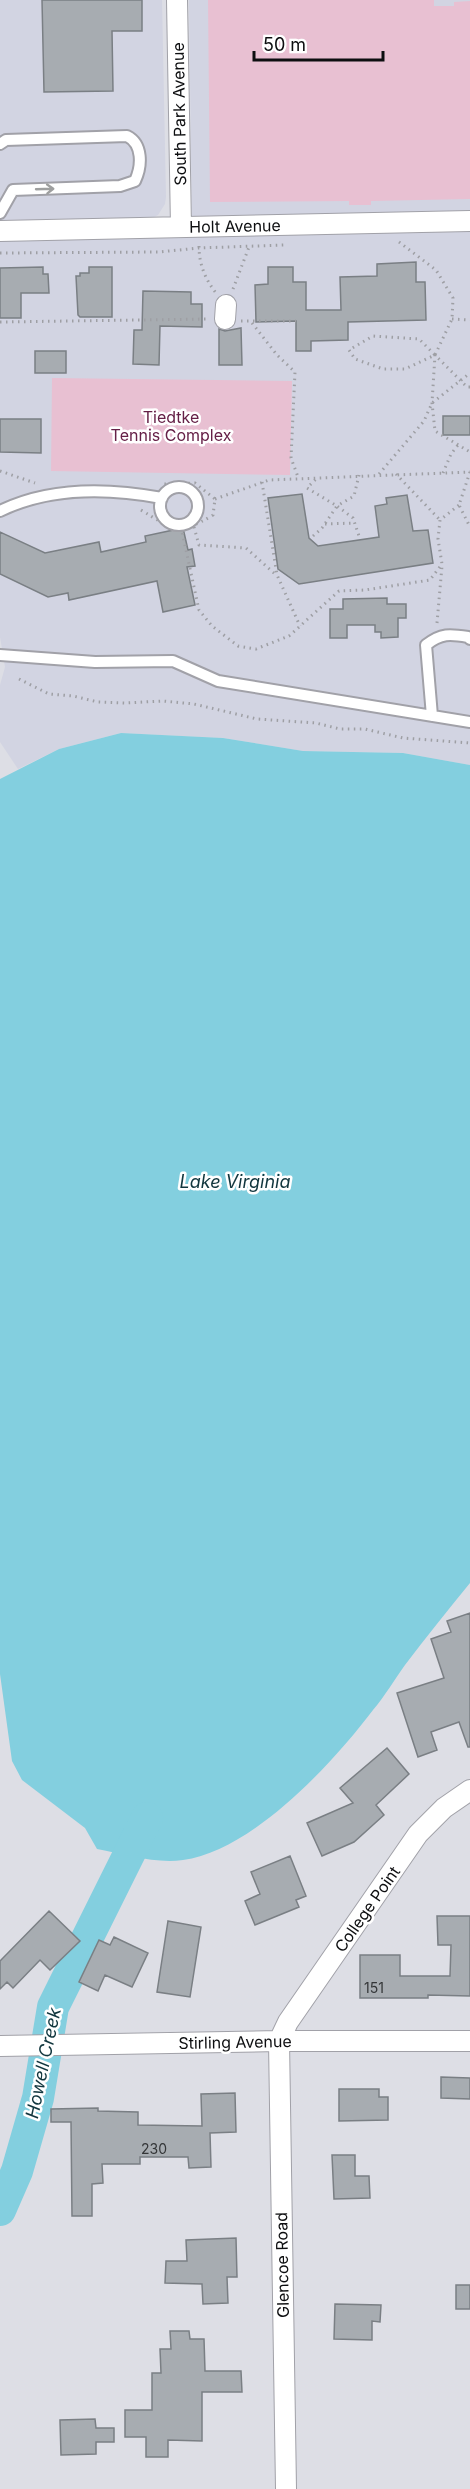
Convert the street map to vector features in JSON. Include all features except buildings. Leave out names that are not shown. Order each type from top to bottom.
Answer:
[{"type":"street","name":"South Park Avenue","points":[[177,0],[181,227]]},
{"type":"street","name":"Holt Avenue","points":[[0,231],[470,222]]},
{"type":"street","name":"College Point","points":[[279,2041],[288,2022],[418,1834],[444,1808],[470,1790]]},
{"type":"street","name":"Stirling Avenue","points":[[0,2046],[279,2041],[470,2042]]},
{"type":"street","name":"Glencoe Road","points":[[279,2041],[286,2489]]},
{"type":"lane","points":[[0,144],[6,140],[127,136],[134,139],[140,152],[139,172],[135,181],[120,186],[13,190],[0,213]]},
{"type":"lane","points":[[0,511],[21,501],[74,492],[134,493],[162,498]]},
{"type":"lane","points":[[432,716],[426,645],[437,636],[446,634],[470,639]]},
{"type":"lane","points":[[0,655],[95,662],[173,661],[218,681],[470,722]]},
{"type":"path","points":[[199,242],[199,258],[210,285],[226,312]]},
{"type":"path","points":[[388,242],[411,242]]},
{"type":"path","points":[[399,242],[436,270],[453,298],[452,319],[435,354],[432,403],[435,431],[470,452]]},
{"type":"path","points":[[0,253],[159,252],[296,244]]},
{"type":"path","points":[[226,312],[249,247]]},
{"type":"path","points":[[0,322],[226,312],[252,323],[296,321]]},
{"type":"path","points":[[452,319],[470,320]]},
{"type":"path","points":[[252,323],[295,372],[291,458],[298,478]]},
{"type":"path","points":[[435,354],[405,369],[383,369],[355,359],[349,350],[373,336],[419,339],[435,354],[460,381],[470,387]]},
{"type":"path","points":[[379,474],[424,421],[432,403],[470,373]]},
{"type":"path","points":[[443,473],[451,454],[458,445]]},
{"type":"path","points":[[215,499],[262,482],[298,478],[470,472],[459,505],[440,519],[438,539],[442,564],[437,631]]},
{"type":"path","points":[[396,474],[440,519]]},
{"type":"path","points":[[313,536],[325,524],[337,506],[354,496],[359,475]]},
{"type":"path","points":[[318,477],[307,488],[353,518],[359,536]]},
{"type":"path","points":[[262,482],[277,575],[300,626]]},
{"type":"path","points":[[459,505],[470,527]]},
{"type":"path","points":[[325,524],[355,523]]},
{"type":"path","points":[[181,527],[199,610],[212,626],[238,646],[255,649],[289,636],[339,591],[365,590],[430,580],[442,564]]},
{"type":"path","points":[[194,527],[199,545],[246,548],[277,575]]},
{"type":"path","points":[[19,678],[49,694],[73,696],[98,702],[163,701],[194,704],[256,719],[316,723],[340,729],[365,729],[403,738],[470,743]]},
{"type":"shaded area","points":[[0,0],[162,0],[166,197],[165,204],[158,215],[152,218],[0,221]]},
{"type":"shaded area","points":[[189,0],[470,0],[470,765],[403,753],[303,751],[223,738],[121,733],[59,749],[18,769],[0,742],[0,685],[5,667],[0,637],[0,239],[192,235]]},
{"type":"green space","points":[[208,0],[434,0],[434,6],[454,6],[454,2],[470,1],[470,199],[371,201],[371,205],[349,205],[349,201],[210,202]]},
{"type":"green space","name":"Tiedtke Tennis Complex","points":[[52,378],[292,381],[290,475],[51,471]]},
{"type":"water","name":"Lake Virginia","points":[[121,733],[223,738],[303,751],[403,753],[470,765],[470,1583],[356,1731],[336,1755],[289,1802],[263,1823],[236,1840],[209,1853],[172,1861],[151,1860],[97,1849],[85,1828],[22,1780],[12,1761],[0,1674],[0,779],[59,749]]},
{"type":"waterway","name":"Howell Creek","points":[[0,2210],[17,2171],[38,2098],[53,2007],[147,1818]]}]
